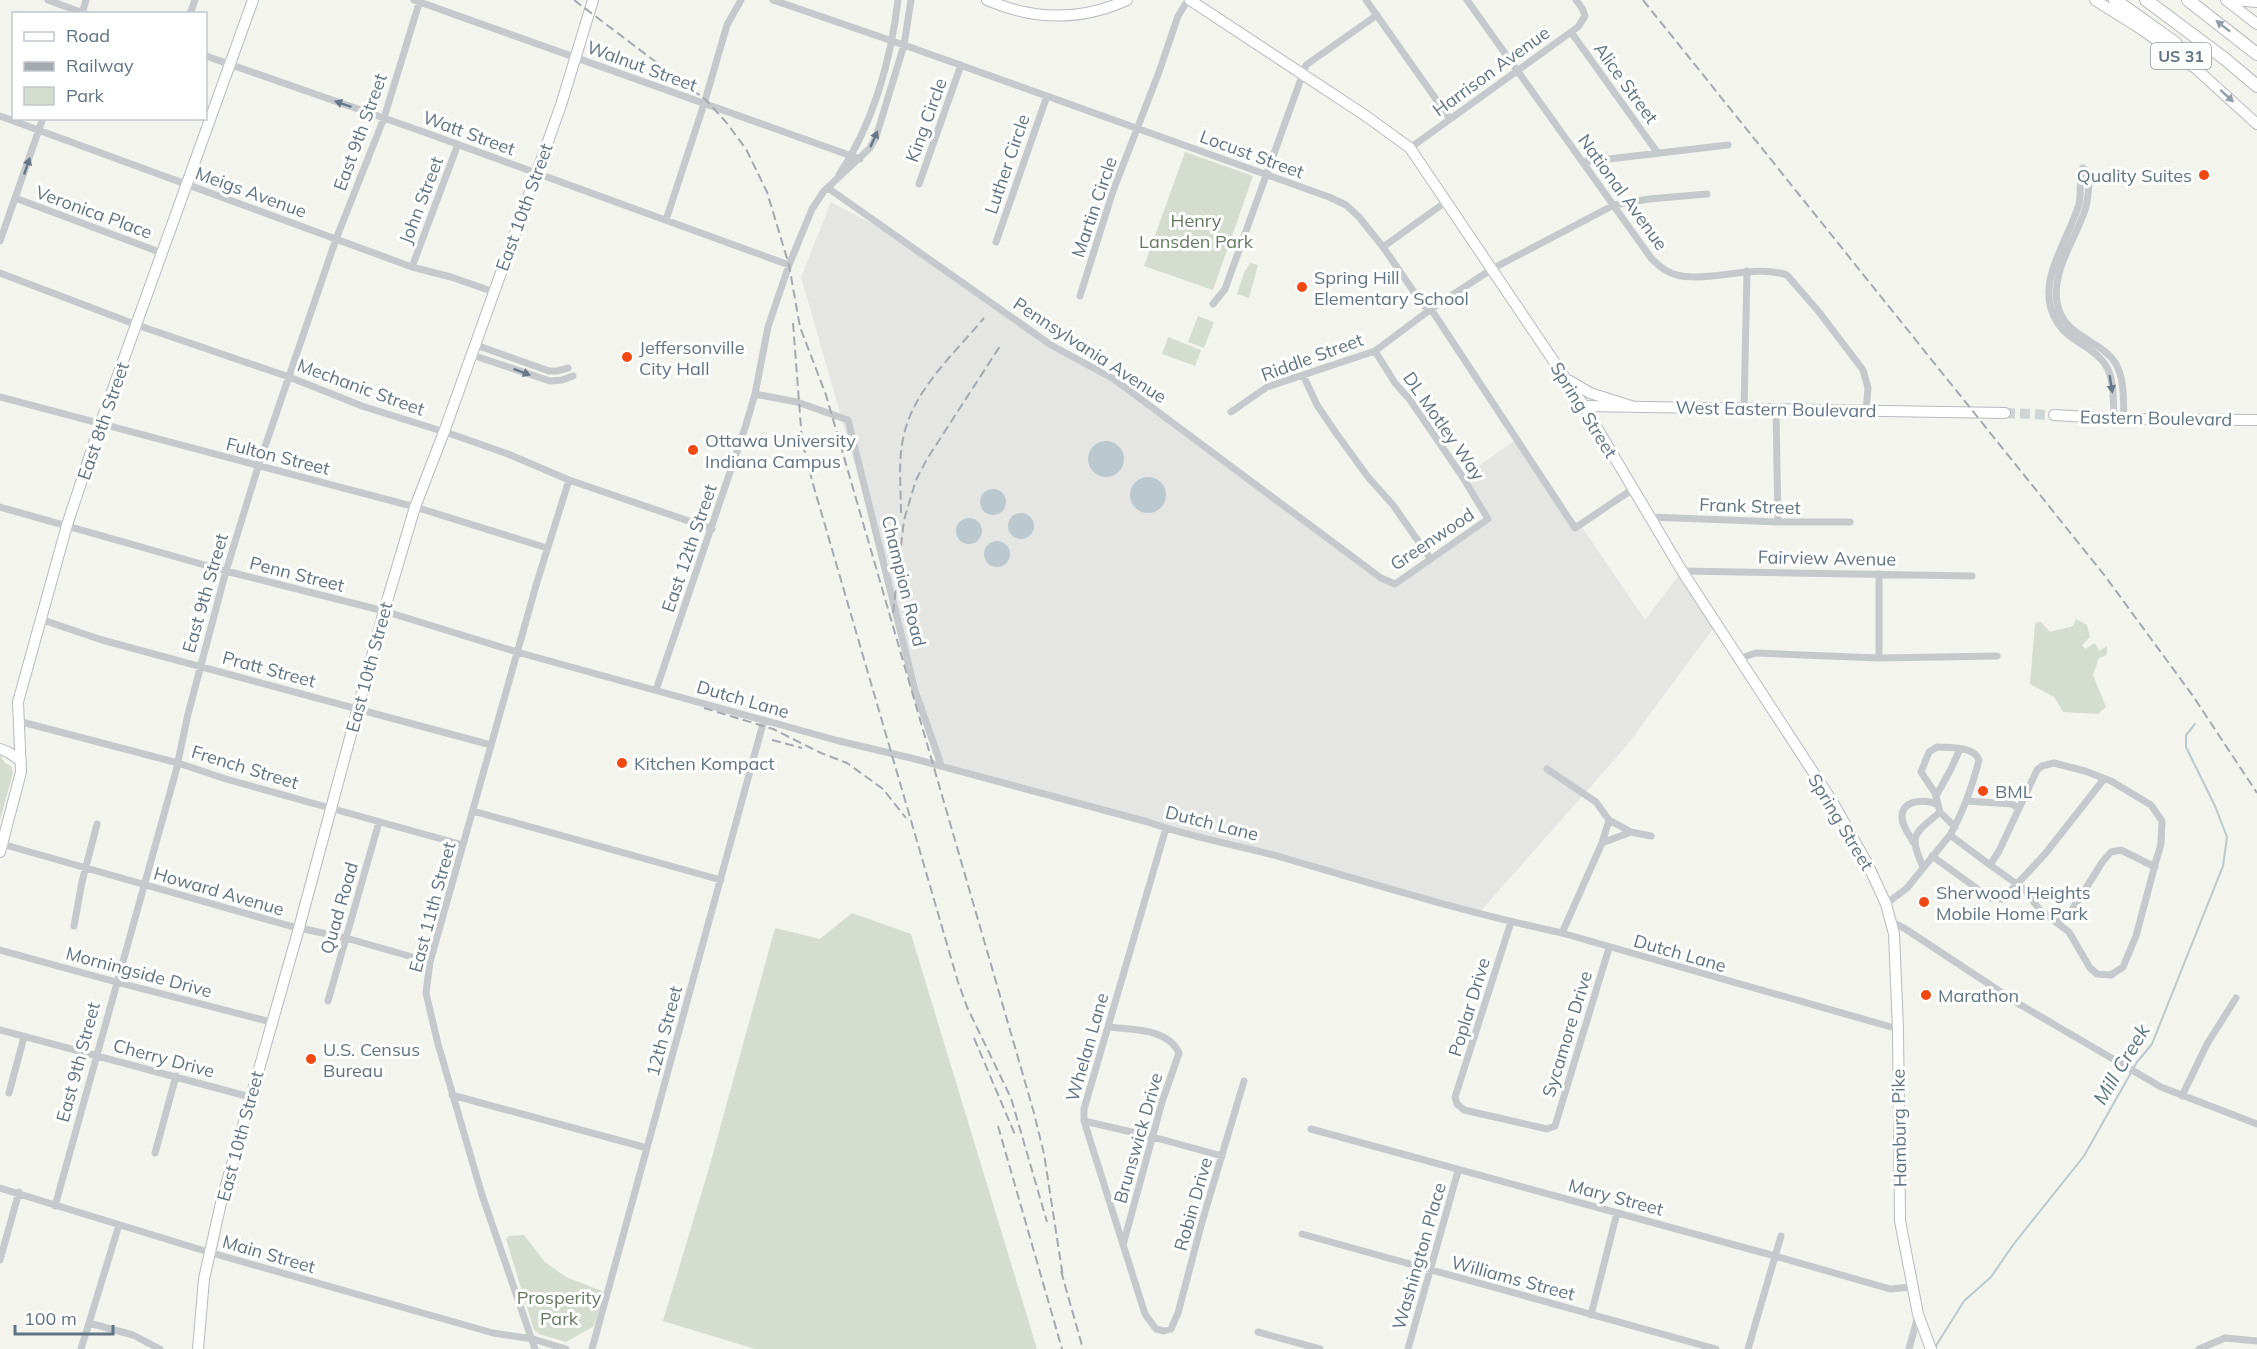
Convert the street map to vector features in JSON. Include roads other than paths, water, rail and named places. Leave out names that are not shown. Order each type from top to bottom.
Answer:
[{"type":"highway","points":[[2115,0],[2175,43],[2192,65]]},
{"type":"highway","points":[[2146,0],[2257,86]]},
{"type":"highway","points":[[2188,0],[2257,54]]},
{"type":"main road","name":"East 8th Street","points":[[1,848],[21,772],[18,702],[67,525],[100,425],[253,0]]},
{"type":"main road","name":"East 10th Street","points":[[198,1349],[209,1252],[384,611],[415,507],[474,350],[576,58],[593,0]]},
{"type":"main road","points":[[987,0],[1024,12],[1060,16],[1103,10],[1127,0]]},
{"type":"main road","name":"US 31","points":[[2095,0],[2151,35],[2192,65],[2257,124]]},
{"type":"main road","points":[[2226,0],[2257,24]]},
{"type":"main road","points":[[2234,0],[2257,3]]},
{"type":"main road","name":"Spring Street","points":[[1191,1],[1410,148],[1584,406],[1682,571],[1832,801],[1868,864],[1886,904]]},
{"type":"main road","points":[[1566,378],[1590,393],[1631,406]]},
{"type":"main road","name":"West Eastern Boulevard","points":[[1584,406],[1776,411],[2005,413]]},
{"type":"main road","name":"Eastern Boulevard","points":[[2054,415],[2119,419],[2257,420]]},
{"type":"main road","points":[[0,749],[21,761]]},
{"type":"main road","name":"Hamburg Pike","points":[[1886,904],[1895,951],[1900,1221],[1918,1314],[1929,1345]]},
{"type":"street","points":[[48,0],[80,12]]},
{"type":"street","points":[[666,220],[727,25],[741,0]]},
{"type":"street","name":"Locust Street","points":[[773,0],[1267,174],[1346,206],[1359,217],[1383,247],[1423,305],[1431,309],[1575,528],[1633,489]]},
{"type":"street","name":"East 12th Street","points":[[835,182],[850,156],[878,90],[893,41],[898,0]]},
{"type":"street","name":"East 12th Street","points":[[656,690],[712,529],[755,394],[768,327],[789,265],[812,209],[828,188],[870,148],[876,137],[904,45],[910,0]]},
{"type":"street","points":[[1366,0],[1450,119]]},
{"type":"street","name":"National Avenue","points":[[1467,0],[1651,258],[1664,270],[1689,278],[1747,271],[1781,273],[1793,281],[1863,370],[1868,388],[1866,411]]},
{"type":"street","name":"Harrison Avenue","points":[[1410,148],[1578,27],[1585,16],[1576,0]]},
{"type":"street","name":"Walnut Street","points":[[418,1],[860,159]]},
{"type":"street","name":"East 9th Street","points":[[55,1206],[142,885],[178,763],[226,571],[258,467],[336,239],[384,118],[418,1]]},
{"type":"street","name":"Martin Circle","points":[[1080,296],[1113,191],[1138,129],[1178,16],[1191,1]]},
{"type":"street","points":[[1214,304],[1225,289],[1306,65],[1377,15]]},
{"type":"street","name":"Alice Street","points":[[1571,32],[1658,152]]},
{"type":"street","name":"Watt Street","points":[[207,57],[458,144],[789,265]]},
{"type":"street","name":"King Circle","points":[[919,184],[961,65]]},
{"type":"street","name":"Luther Circle","points":[[996,242],[1047,96]]},
{"type":"street","name":"Meigs Avenue","points":[[0,116],[412,267],[452,277],[494,292]]},
{"type":"street","points":[[0,241],[42,120]]},
{"type":"street","name":"John Street","points":[[412,267],[458,144]]},
{"type":"street","points":[[1583,162],[1728,145]]},
{"type":"street","points":[[2083,168],[2089,174],[2089,192],[2085,210],[2058,274],[2057,304],[2061,315],[2074,332],[2109,356],[2115,364],[2121,380],[2119,419],[2112,380],[2105,364],[2065,333],[2055,320],[2049,304],[2047,288],[2079,203],[2080,175],[2083,168]]},
{"type":"street","name":"Pennsylvania Avenue","points":[[828,188],[1051,345],[1112,378],[1392,584]]},
{"type":"street","name":"Riddle Street","points":[[1231,412],[1267,387],[1375,351],[1431,309],[1492,269],[1614,205],[1649,199],[1707,194]]},
{"type":"street","name":"Veronica Place","points":[[15,198],[162,253]]},
{"type":"street","points":[[1383,247],[1447,201]]},
{"type":"street","points":[[1744,410],[1747,271]]},
{"type":"street","name":"Mechanic Street","points":[[0,273],[137,325],[289,377],[362,406],[508,454],[569,480],[712,529]]},
{"type":"street","points":[[474,350],[549,371],[568,368]]},
{"type":"street","points":[[474,350],[550,381],[573,376]]},
{"type":"street","name":"DL Motley Way","points":[[1375,351],[1395,383],[1410,400],[1462,476],[1488,519]]},
{"type":"street","points":[[1302,375],[1317,405],[1336,433],[1368,477],[1393,505],[1430,558]]},
{"type":"street","name":"Champion Road","points":[[755,394],[797,402],[848,420],[915,690],[941,765]]},
{"type":"street","name":"Fulton Street","points":[[0,397],[415,507],[547,548]]},
{"type":"street","points":[[1776,411],[1778,522]]},
{"type":"street","name":"East 11th Street","points":[[535,1349],[482,1195],[426,993],[430,962],[517,652],[569,480]]},
{"type":"street","name":"Penn Street","points":[[0,507],[226,571],[384,611],[517,652]]},
{"type":"street","name":"Frank Street","points":[[1650,517],[1850,522]]},
{"type":"street","name":"Greenwood","points":[[1392,584],[1488,519]]},
{"type":"street","name":"Fairview Avenue","points":[[1682,571],[1972,576]]},
{"type":"street","points":[[1879,574],[1879,658]]},
{"type":"street","name":"Pratt Street","points":[[40,619],[102,640],[491,746]]},
{"type":"street","name":"Dutch Lane","points":[[517,652],[838,741],[941,765],[1511,922],[1562,933],[1898,1029]]},
{"type":"street","points":[[1738,659],[1756,653],[1879,658],[1997,656]]},
{"type":"street","name":"12th Street","points":[[592,1349],[764,720]]},
{"type":"street","name":"French Street","points":[[18,721],[178,763],[226,779],[463,845]]},
{"type":"street","points":[[1886,904],[1907,888],[1950,835],[1967,801],[1979,760],[1977,755],[1971,751],[1937,747],[1929,752],[1921,772],[1936,796],[1939,808]]},
{"type":"street","points":[[1936,796],[1952,770],[1960,749]]},
{"type":"street","points":[[1950,835],[1990,865],[2018,884],[2045,914],[2069,932],[2090,968],[2097,974],[2111,975],[2118,972],[2127,961],[2136,936],[2163,829],[2158,813],[2151,805],[2127,789],[2104,778],[2054,763],[2037,770],[1999,851],[1990,865]]},
{"type":"street","points":[[1547,769],[1596,802],[1609,820],[1631,832],[1651,837]]},
{"type":"street","points":[[1932,856],[1990,898],[2003,899],[2060,836],[2104,778]]},
{"type":"street","points":[[1923,867],[1902,821],[1905,808],[1913,802],[1923,800],[1939,808],[1955,826]]},
{"type":"street","points":[[1967,801],[2012,804],[2018,808]]},
{"type":"street","points":[[1913,842],[1920,828],[1939,808]]},
{"type":"street","points":[[473,811],[721,880]]},
{"type":"street","points":[[1562,933],[1602,843],[1609,820]]},
{"type":"street","name":"Quad Road","points":[[328,1001],[379,822]]},
{"type":"street","points":[[74,926],[98,825]]},
{"type":"street","name":"Whelan Lane","points":[[1166,828],[1084,1109],[1084,1121],[1144,1314],[1156,1329],[1166,1331]]},
{"type":"street","points":[[1602,843],[1631,832]]},
{"type":"street","name":"Howard Avenue","points":[[1,848],[86,868],[430,962]]},
{"type":"street","points":[[2058,922],[2070,913],[2111,852],[2121,850],[2155,867]]},
{"type":"street","points":[[1286,870],[1287,859]]},
{"type":"street","name":"Poplar Drive","points":[[1511,922],[1455,1097],[1464,1110],[1547,1129],[1553,1127]]},
{"type":"street","points":[[1891,922],[1904,928],[2019,1004],[2145,1078],[2182,1096],[2257,1124]]},
{"type":"street","name":"Sycamore Drive","points":[[1553,1127],[1610,948]]},
{"type":"street","name":"Morningside Drive","points":[[0,950],[271,1022]]},
{"type":"street","points":[[2182,1096],[2207,1044],[2236,998]]},
{"type":"street","name":"Brunswick Drive","points":[[1109,1027],[1161,1035],[1172,1041],[1178,1049],[1179,1056],[1162,1102],[1123,1245]]},
{"type":"street","name":"Cherry Drive","points":[[0,1030],[250,1097]]},
{"type":"street","points":[[9,1093],[24,1037]]},
{"type":"street","points":[[154,1153],[176,1076]]},
{"type":"street","name":"Robin Drive","points":[[1166,1331],[1173,1326],[1178,1313],[1244,1081]]},
{"type":"street","points":[[453,1095],[647,1148]]},
{"type":"street","points":[[1084,1121],[1222,1156]]},
{"type":"street","name":"Mary Street","points":[[1311,1130],[1890,1289],[1912,1287]]},
{"type":"street","name":"Washington Place","points":[[1408,1349],[1458,1171]]},
{"type":"street","name":"Main Street","points":[[0,1188],[209,1252],[493,1333],[566,1349]]},
{"type":"street","points":[[0,1260],[19,1192]]},
{"type":"street","points":[[1591,1315],[1617,1213]]},
{"type":"street","points":[[81,1349],[119,1225]]},
{"type":"street","name":"Williams Street","points":[[1302,1234],[1716,1349]]},
{"type":"street","points":[[1748,1349],[1781,1236]]},
{"type":"street","points":[[1909,1349],[1918,1314]]},
{"type":"street","points":[[89,1323],[133,1335],[156,1349]]},
{"type":"street","points":[[1258,1332],[1320,1349]]},
{"type":"street","points":[[2199,1349],[2225,1338],[2257,1341]]},
{"type":"waterway","name":"Mill Creek","points":[[1934,1349],[1964,1301],[1991,1277],[2013,1245],[2084,1156],[2137,1062],[2152,1044],[2223,866],[2227,837],[2215,806],[2186,747],[2186,735],[2195,724]]},
{"type":"tunnel","points":[[2005,413],[2054,415]]},
{"type":"railway","points":[[574,0],[706,100],[746,149],[767,192],[789,265],[800,327],[826,395],[1034,1113],[1044,1154],[1063,1277]]},
{"type":"railway","points":[[1643,0],[2105,576],[2193,696],[2257,793]]},
{"type":"railway","points":[[901,513],[901,457],[908,421],[915,405],[936,374],[984,318]]},
{"type":"railway","points":[[793,323],[802,441],[813,484],[958,982],[967,1007],[1011,1098],[1047,1222]]},
{"type":"railway","points":[[893,613],[904,520],[916,480],[927,459],[1000,346]]},
{"type":"railway","points":[[704,708],[773,729],[847,763],[883,789],[906,818]]},
{"type":"railway","points":[[772,740],[802,748]]},
{"type":"railway","points":[[974,1038],[1016,1137]]},
{"type":"railway","points":[[998,1126],[1062,1349]]},
{"type":"railway","points":[[1061,1271],[1083,1349]]},
{"type":"place","name":"Quality Suites","points":[[2204,175]]},
{"type":"place","name":"Spring Hill Elementary School","points":[[1302,287]]},
{"type":"place","name":"Jeffersonville City Hall","points":[[627,357]]},
{"type":"place","name":"Ottawa University Indiana Campus","points":[[693,450]]},
{"type":"place","name":"Kitchen Kompact","points":[[622,763]]},
{"type":"place","name":"BML","points":[[1983,791]]},
{"type":"place","name":"Sherwood Heights Mobile Home Park","points":[[1924,902]]},
{"type":"place","name":"Marathon","points":[[1926,995]]},
{"type":"place","name":"U.S. Census Bureau","points":[[311,1059]]},
{"type":"park label","name":"Henry Lansden Park","points":[[1196,230]]},
{"type":"park label","name":"Prosperity Park","points":[[559,1307]]}]
